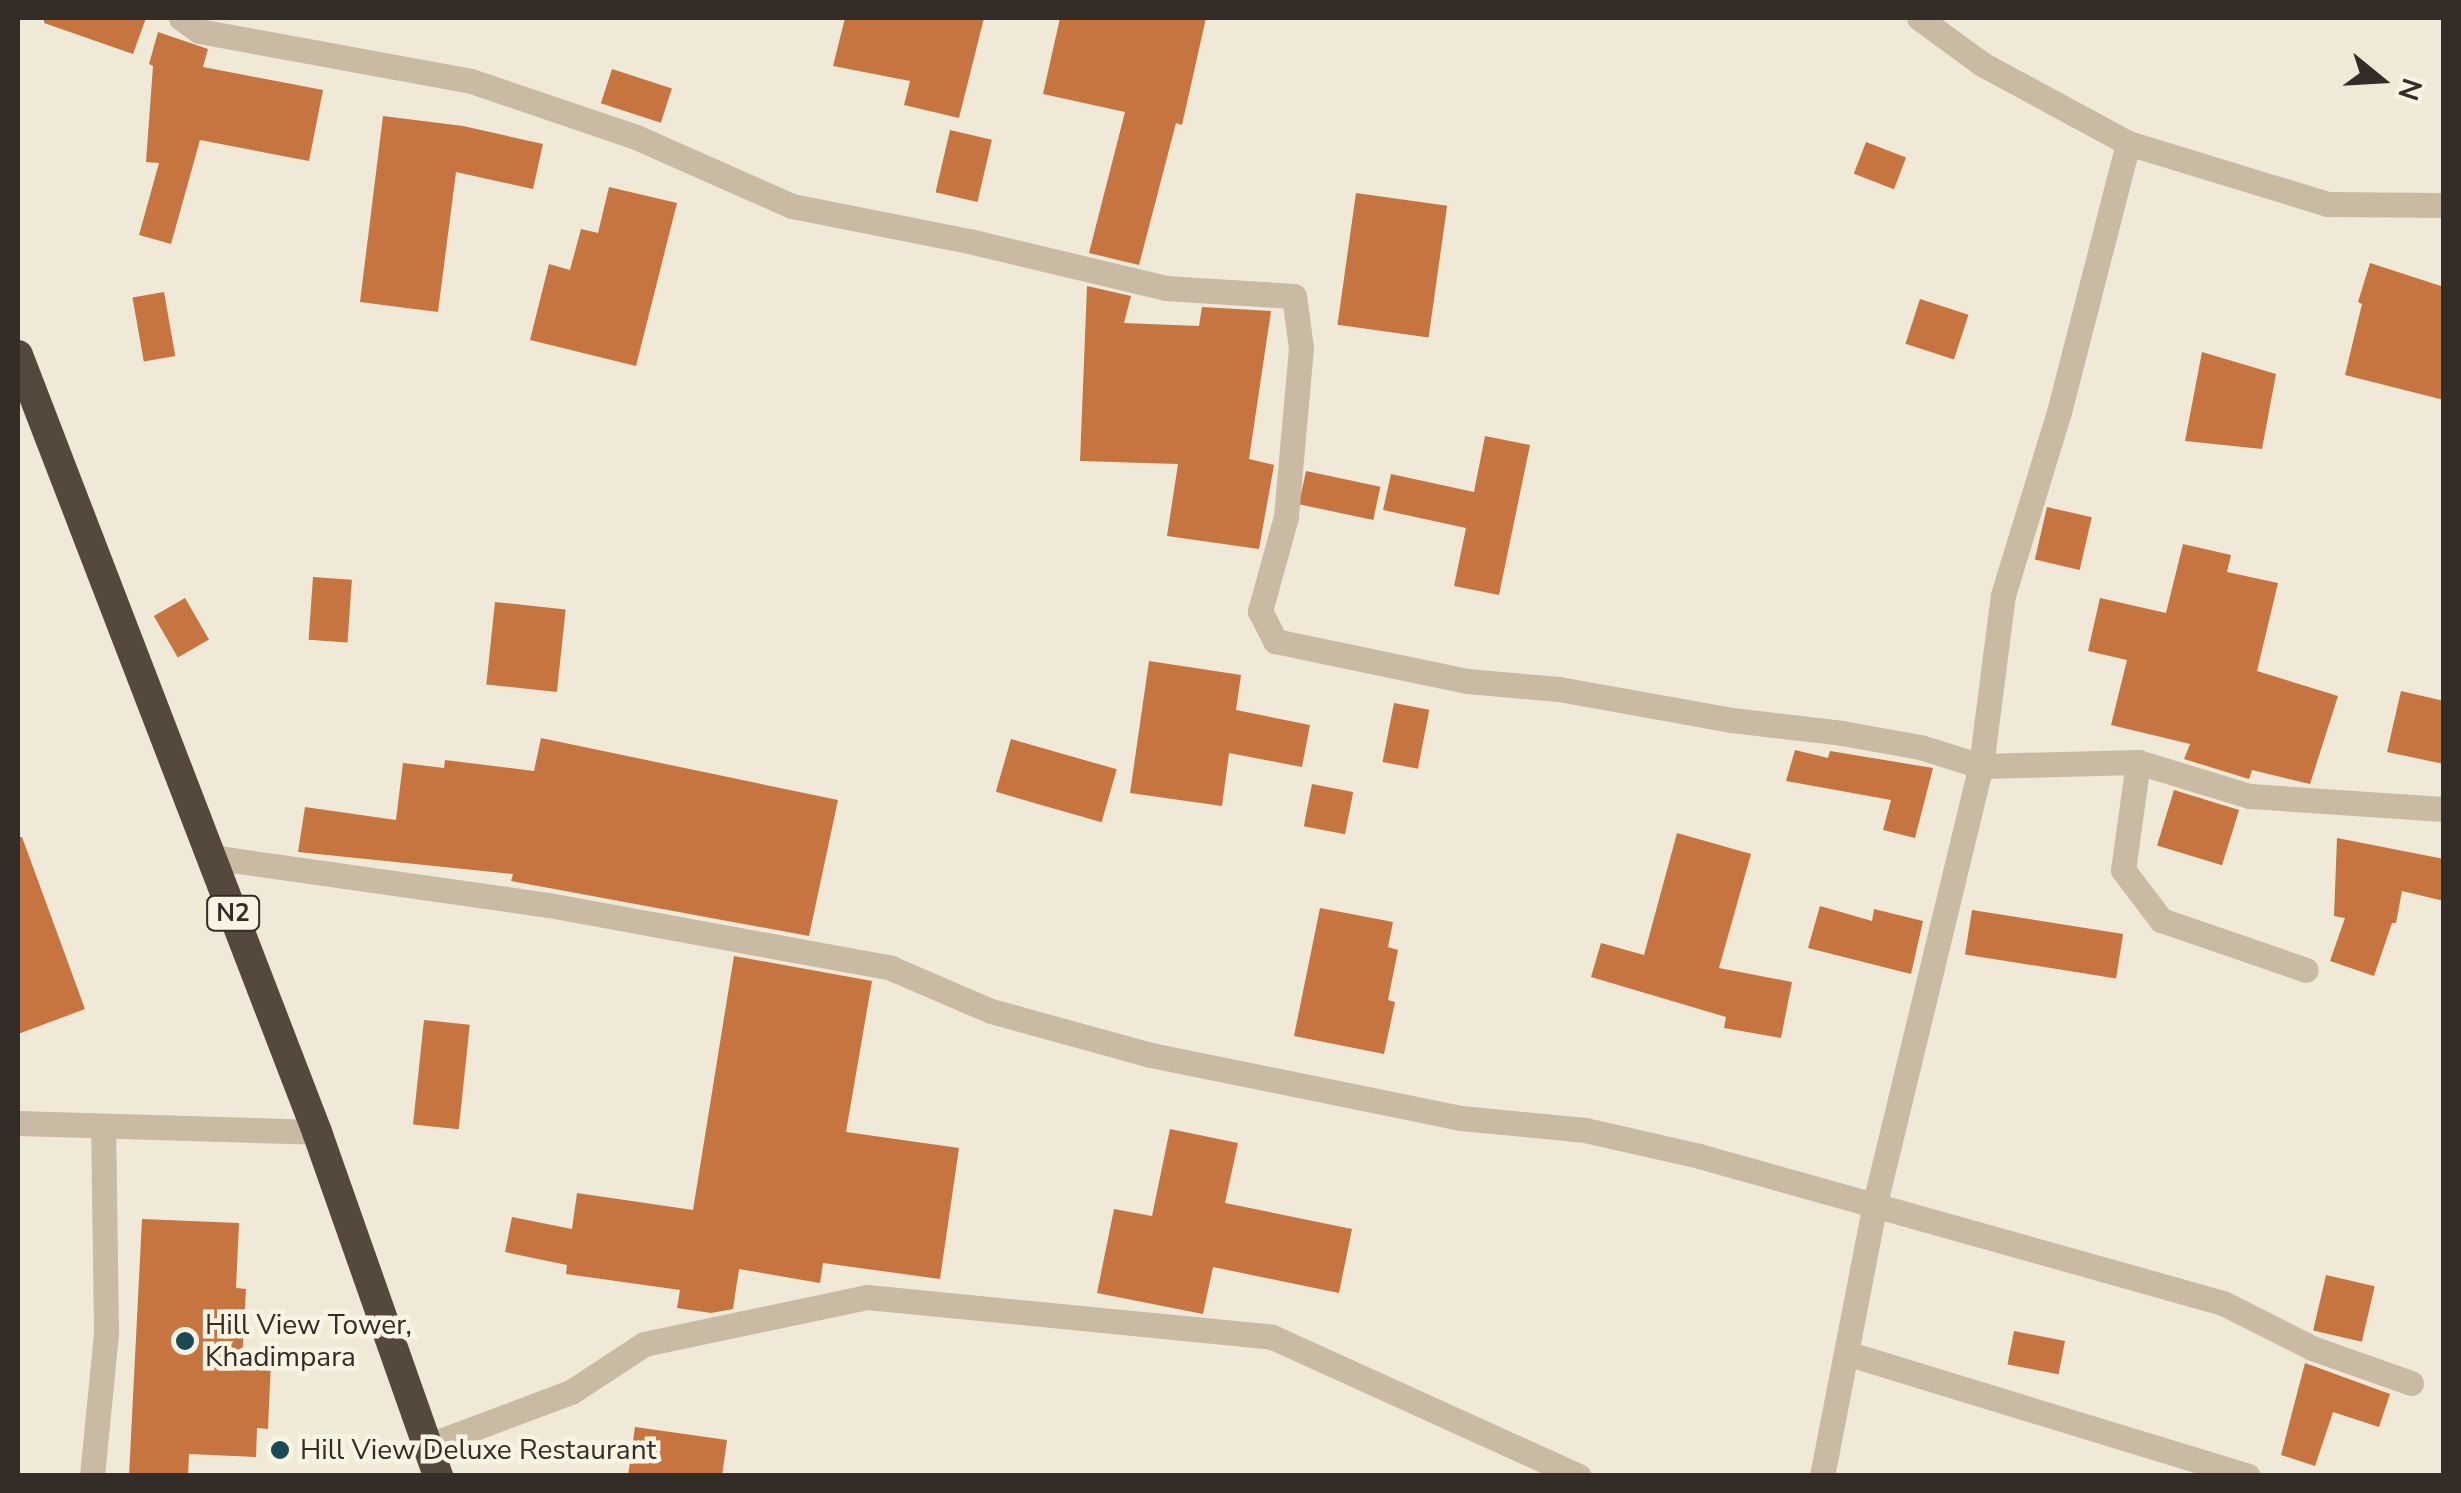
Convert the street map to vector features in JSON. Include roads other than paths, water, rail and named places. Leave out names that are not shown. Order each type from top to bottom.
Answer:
[{"type":"highway","name":"N2","points":[[18,355],[317,1132],[438,1476]]},
{"type":"street","points":[[1919,18],[1982,64],[2128,143],[2327,204],[2444,205]]},
{"type":"street","points":[[193,22],[472,82],[636,137],[792,206],[968,241],[1166,288],[1294,296],[1302,348],[1286,517],[1260,611],[1275,642],[1466,681],[1558,690],[1732,720],[1842,732],[1920,747],[1981,766],[2138,762],[2249,796],[2444,809]]},
{"type":"street","points":[[1822,1476],[1876,1202],[1981,766],[2003,595],[2059,412],[2128,143]]},
{"type":"street","points":[[2138,762],[2123,870],[2160,920],[2306,970]]},
{"type":"street","points":[[211,857],[549,905],[891,968],[991,1011],[1151,1055],[1461,1118],[1585,1130],[1876,1202],[2224,1303],[2312,1348],[2412,1383]]},
{"type":"street","points":[[18,1123],[317,1132]]},
{"type":"street","points":[[92,1476],[106,1332],[103,1126]]},
{"type":"street","points":[[427,1446],[571,1392],[644,1344],[868,1296],[1272,1337],[1580,1476]]},
{"type":"street","points":[[1846,1353],[2248,1476]]},
{"type":"place","name":"Hill View Tower, Khadimpara","points":[[185,1341]]},
{"type":"place","name":"Hill View Deluxe Restaurant","points":[[280,1450]]}]
